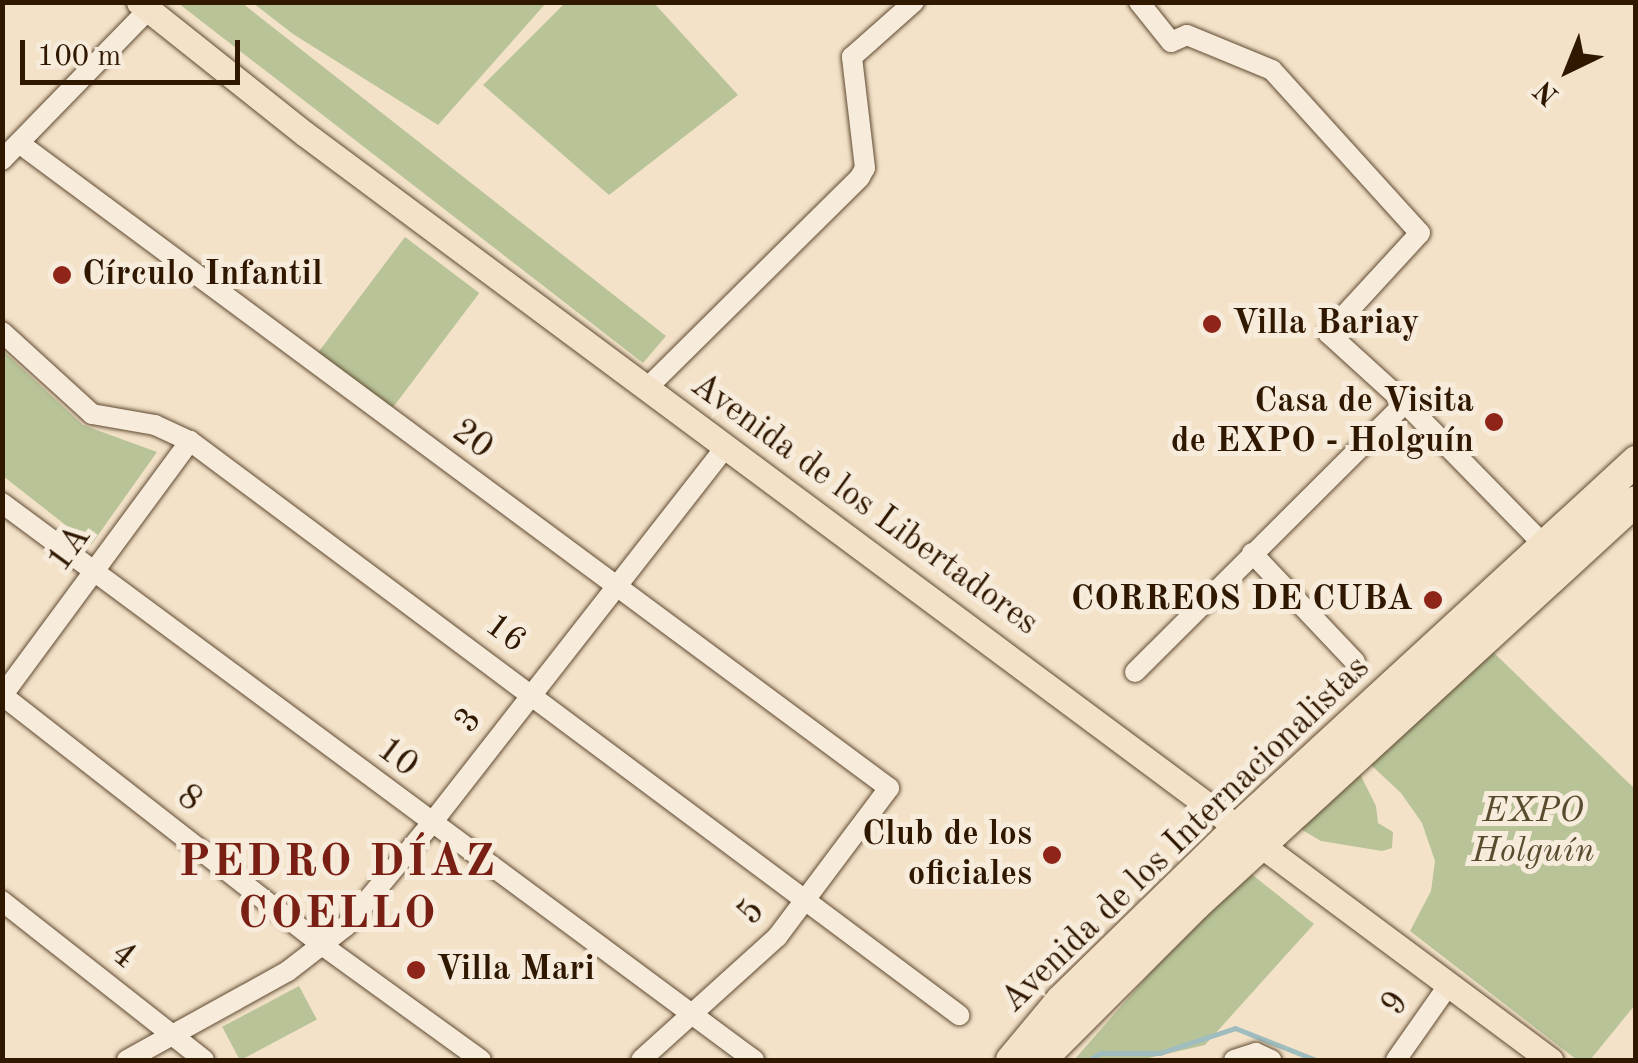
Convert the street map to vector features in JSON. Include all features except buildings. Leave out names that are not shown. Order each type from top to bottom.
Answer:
[{"type":"highway","name":"Avenida de los Internacionalistas","points":[[1011,1060],[1061,1000],[1248,838],[1555,557],[1636,461]]},
{"type":"highway","name":"Avenida de los Internacionalistas","points":[[1555,557],[1636,501]]},
{"type":"highway","name":"Avenida de los Internacionalistas","points":[[1041,1060],[1248,838]]},
{"type":"main road","name":"Avenida de los Libertadores","points":[[144,6],[305,134],[1550,1060]]},
{"type":"street","points":[[646,389],[820,221],[860,177],[865,168],[852,56],[914,2]]},
{"type":"street","points":[[1139,2],[1171,42],[1187,35],[1272,70],[1420,233],[1328,333],[1405,402],[1555,557]]},
{"type":"street","points":[[2,160],[144,6]]},
{"type":"street","name":"20","points":[[19,143],[889,788]]},
{"type":"street","name":"16","points":[[2,332],[92,414],[155,425],[190,440],[959,1015]]},
{"type":"street","points":[[1136,672],[1405,402]]},
{"type":"street","name":"1A","points":[[3,695],[190,440]]},
{"type":"street","name":"3","points":[[127,1060],[288,971],[346,926],[431,824],[615,583],[726,446]]},
{"type":"street","name":"10","points":[[2,503],[754,1060]]},
{"type":"street","points":[[1252,553],[1354,662]]},
{"type":"street","name":"8","points":[[3,695],[322,945],[481,1060]]},
{"type":"street","name":"5","points":[[641,1060],[777,938],[889,788]]},
{"type":"street","name":"4","points":[[2,901],[204,1060]]},
{"type":"street","name":"9","points":[[1396,1060],[1448,986]]},
{"type":"green space","points":[[178,3],[242,3],[666,336],[643,363]]},
{"type":"green space","points":[[253,3],[546,3],[438,125],[293,34]]},
{"type":"green space","points":[[565,3],[654,3],[738,95],[609,195],[483,85]]},
{"type":"green space","points":[[405,237],[479,293],[391,410],[317,354]]},
{"type":"green space","points":[[2,350],[83,425],[157,452],[91,545],[3,476]]},
{"type":"green space","name":"EXPO Holguín","points":[[1493,652],[1635,789],[1635,1005],[1590,1060],[1577,1060],[1410,931],[1431,891],[1435,861],[1422,823],[1401,793],[1370,764]]},
{"type":"green space","points":[[1360,774],[1376,806],[1378,823],[1393,832],[1392,848],[1382,851],[1321,841],[1299,828]]},
{"type":"green space","points":[[1249,872],[1314,924],[1205,1045],[1140,1060],[1074,1060],[1172,948]]},
{"type":"green space","points":[[299,986],[317,1020],[241,1060],[222,1027]]},
{"type":"waterway","points":[[1089,1060],[1100,1053],[1160,1053],[1235,1028],[1316,1060]]},
{"type":"place","name":"Círculo Infantil","points":[[62,275]]},
{"type":"place","name":"Villa Bariay","points":[[1212,324]]},
{"type":"place","name":"Casa de Visita de EXPO - Holguín","points":[[1494,422]]},
{"type":"place","name":"CORREOS DE CUBA","points":[[1433,600]]},
{"type":"place","name":"Club de los oficiales","points":[[1052,855]]},
{"type":"place","name":"Villa Mari","points":[[416,970]]},
{"type":"district","name":"PEDRO DÍAZ COELLO","points":[[338,890]]}]
